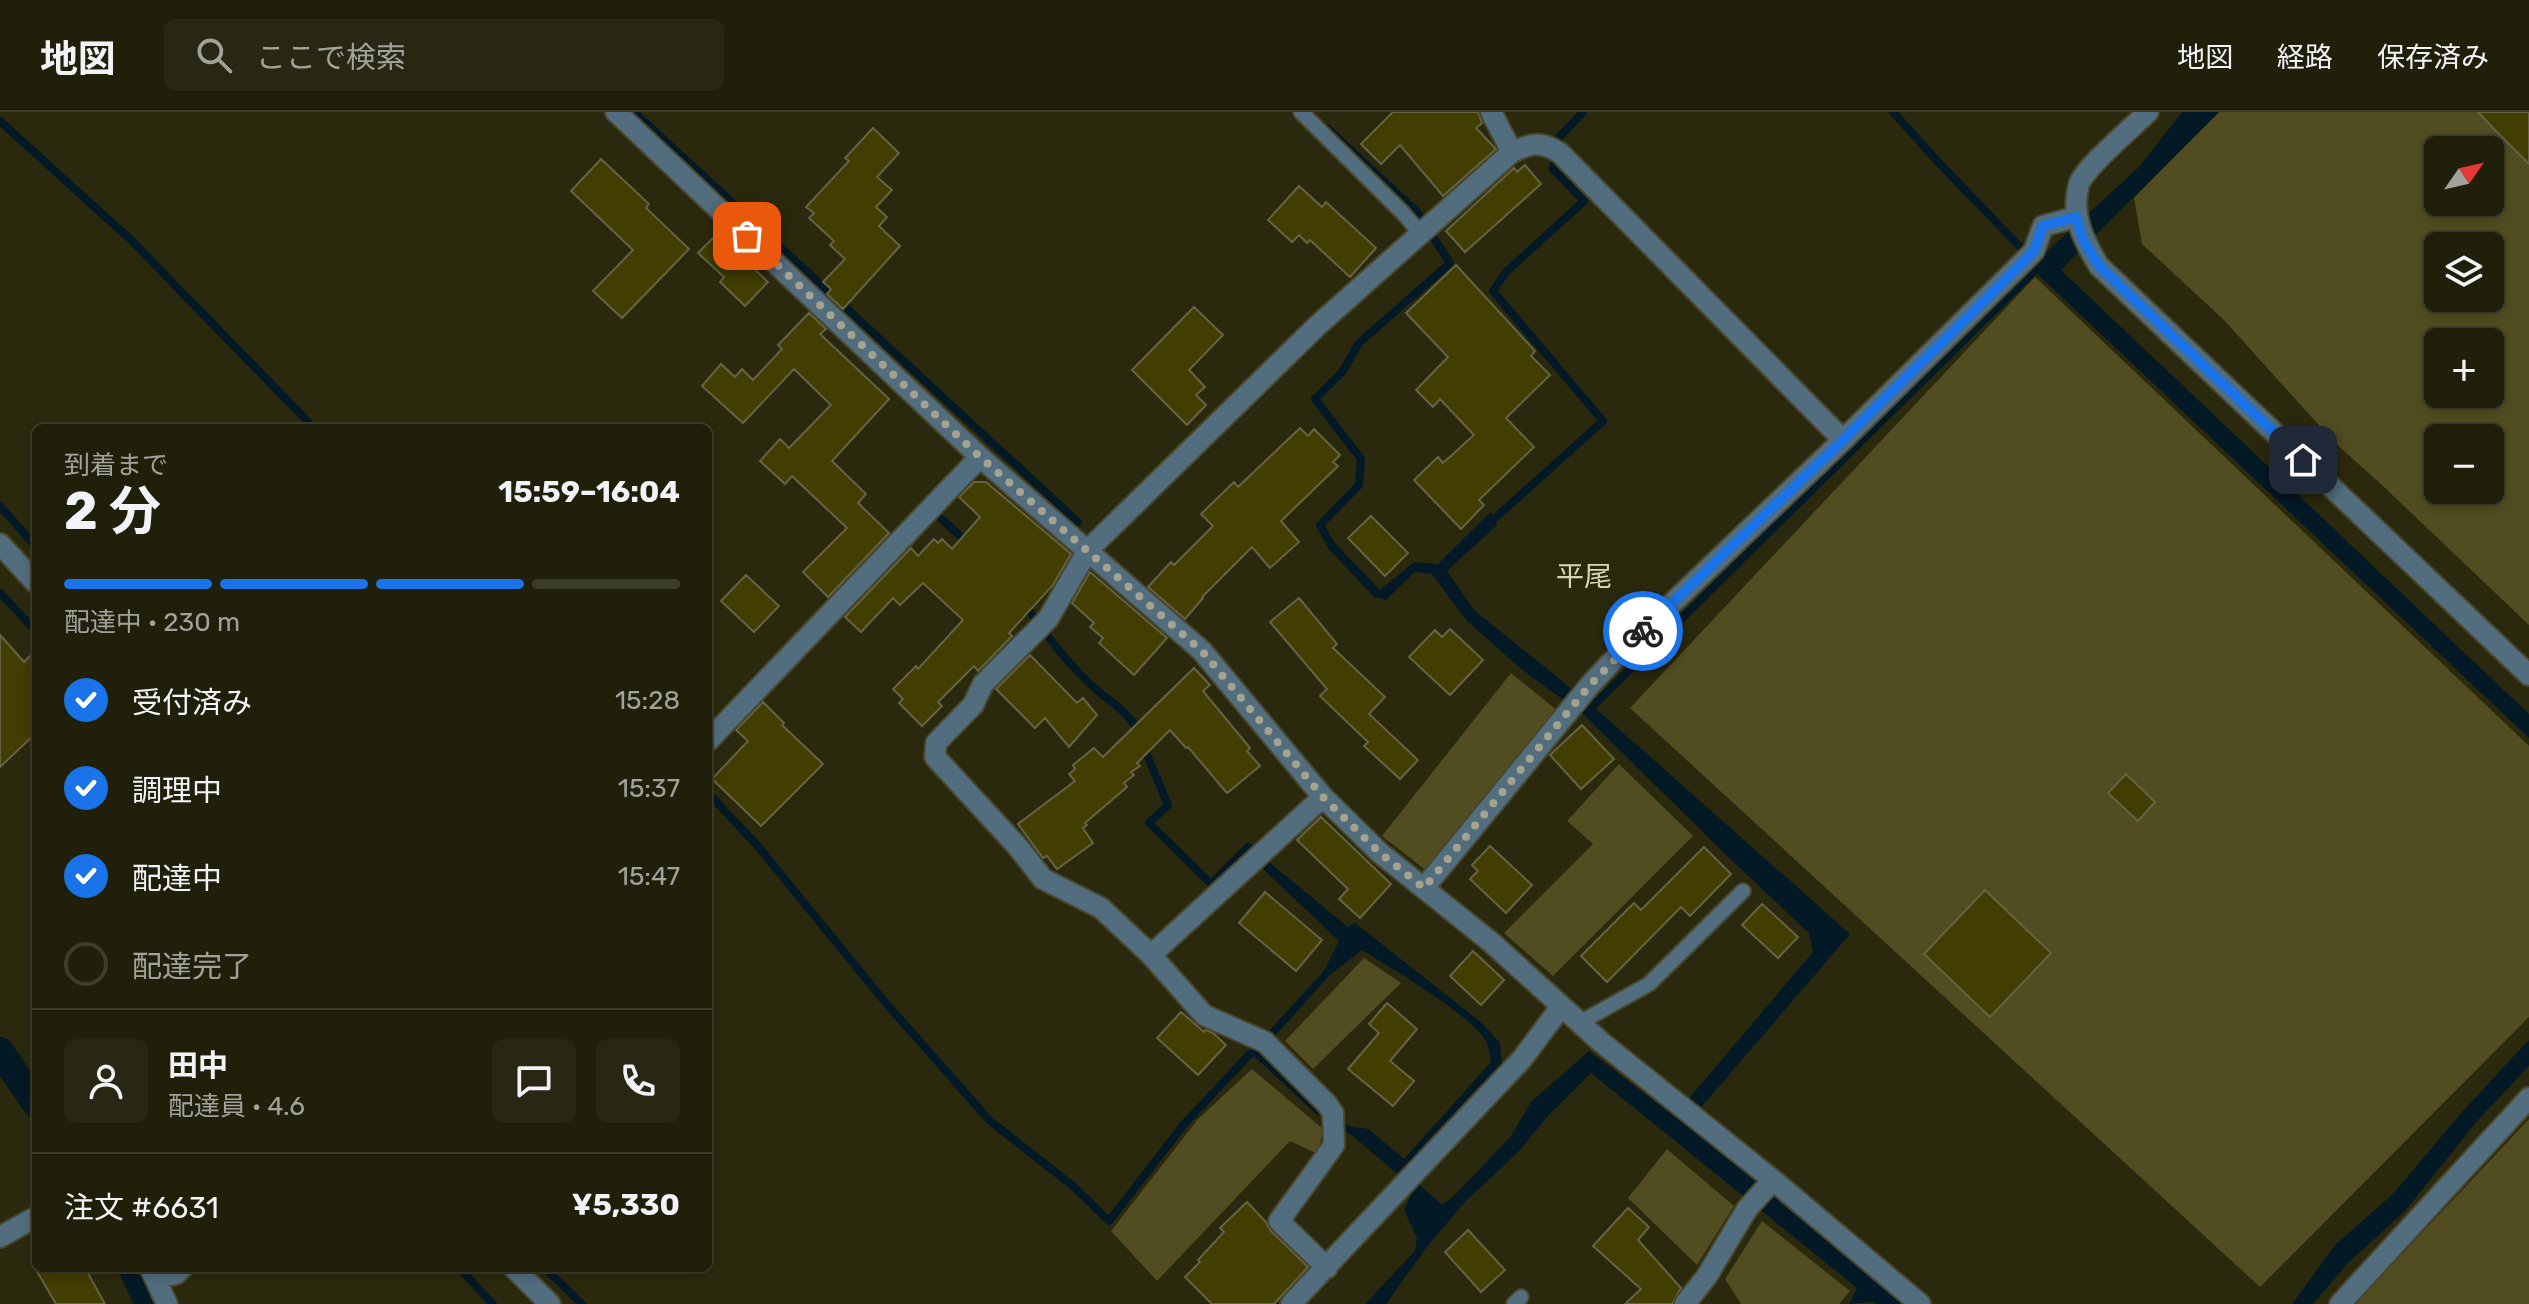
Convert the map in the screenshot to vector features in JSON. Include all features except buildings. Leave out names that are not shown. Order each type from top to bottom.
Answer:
[{"type":"street","points":[[616,112],[980,457],[1202,651],[1323,797],[1380,853],[1492,943],[1579,1023],[1920,1304]]},
{"type":"street","points":[[1491,112],[1512,152]]},
{"type":"street","points":[[2148,112],[2080,182],[2076,217],[2083,240],[2093,256],[2111,277],[2529,675]]},
{"type":"street","points":[[1327,1268],[1279,1221],[1334,1145],[1334,1122],[1327,1104],[1265,1042],[1204,1015],[1151,955],[1101,908],[1043,879],[1018,847],[935,757],[936,743],[973,705],[983,684],[1041,626],[1088,550],[1317,326],[1512,152],[1527,145],[1554,148],[1843,440]]},
{"type":"street","points":[[1424,888],[1569,710],[1618,655],[1843,440],[2030,255],[2043,226],[2076,217]]},
{"type":"street","points":[[712,737],[980,457]]},
{"type":"street","points":[[0,544],[32,579]]},
{"type":"street","points":[[1151,955],[1323,797]]},
{"type":"street","points":[[1291,1304],[1522,1059],[1561,1007]]},
{"type":"street","points":[[2340,1304],[2529,1098]]},
{"type":"street","points":[[1685,1304],[1707,1276],[1747,1209],[1773,1180]]},
{"type":"street","points":[[0,1237],[32,1219]]},
{"type":"street","points":[[167,1304],[152,1273],[178,1272]]},
{"type":"street","points":[[518,1272],[550,1304]]},
{"type":"lane","points":[[1301,112],[1403,213],[1428,227]]},
{"type":"lane","points":[[1579,1023],[1649,984],[1743,891]]},
{"type":"shaded area","points":[[2219,112],[2529,112],[2529,625],[2335,443],[2224,320],[2142,244],[2134,198]]},
{"type":"shaded area","points":[[2035,277],[2529,746],[2529,1017],[2260,1287],[1630,708]]},
{"type":"shaded area","points":[[1511,673],[1559,712],[1428,872],[1382,836]]},
{"type":"shaded area","points":[[1619,764],[1693,836],[1553,976],[1504,933],[1593,844],[1567,821]]},
{"type":"shaded area","points":[[1364,958],[1401,983],[1313,1069],[1285,1041]]},
{"type":"shaded area","points":[[1252,1069],[1323,1129],[1318,1154],[1290,1141],[1157,1281],[1111,1231],[1198,1119]]},
{"type":"shaded area","points":[[2529,1119],[2529,1304],[2355,1304]]},
{"type":"shaded area","points":[[1667,1149],[1734,1206],[1697,1265],[1628,1198]]},
{"type":"shaded area","points":[[1762,1221],[1850,1291],[1839,1304],[1741,1304],[1725,1279]]},
{"type":"water","points":[[2182,112],[2219,112],[2061,270],[2529,714],[2529,738],[2030,267],[2139,167]]},
{"type":"water","points":[[1491,512],[1497,525],[1447,571],[1474,610],[1593,706],[1850,934],[1686,1125],[1784,1201],[1906,1304],[1849,1304],[1857,1288],[1591,1073],[1548,1116],[1519,1151],[1465,1202],[1426,1248],[1386,1304],[1365,1304],[1415,1251],[1417,1238],[1404,1210],[1413,1191],[1353,1136],[1315,1113],[1247,1053],[1254,1047],[1311,1103],[1352,1127],[1369,1129],[1404,1159],[1491,1062],[1489,1050],[1479,1032],[1466,1020],[1362,950],[1329,976],[1275,1036],[1268,1032],[1324,971],[1339,941],[1262,868],[1269,862],[1348,927],[1355,923],[1482,1023],[1500,1043],[1502,1065],[1439,1137],[1432,1138],[1407,1167],[1421,1186],[1442,1205],[1511,1136],[1531,1102],[1589,1051],[1674,1116],[1813,952],[1809,933],[1583,714],[1526,673],[1466,620],[1432,574],[1415,572],[1386,600],[1374,597],[1328,548],[1334,542],[1380,590],[1414,562],[1438,564]]},
{"type":"water","points":[[2529,1040],[2529,1066],[2477,1121],[2406,1210],[2348,1263],[2313,1304],[2292,1304],[2336,1244],[2392,1195],[2462,1112]]},
{"type":"waterway","points":[[634,112],[1078,522]]},
{"type":"waterway","points":[[1494,519],[1603,421],[1493,291],[1506,272],[1584,201],[1553,169],[1555,142],[1583,112]]},
{"type":"waterway","points":[[1893,112],[2027,254]]},
{"type":"waterway","points":[[0,121],[132,241],[310,424]]},
{"type":"waterway","points":[[1328,129],[1417,212],[1450,263],[1359,343],[1343,371],[1315,399],[1361,459],[1359,485],[1320,525],[1331,545]]},
{"type":"waterway","points":[[1593,706],[2034,271]]},
{"type":"waterway","points":[[0,506],[32,542]]},
{"type":"waterway","points":[[935,513],[970,545]]},
{"type":"waterway","points":[[0,593],[32,627]]},
{"type":"waterway","points":[[1025,605],[1072,666],[1135,726],[1168,805],[1149,823],[1211,884],[1248,847]]},
{"type":"waterway","points":[[712,797],[756,844],[885,1002],[990,1121],[1073,1186],[1109,1221],[1185,1123],[1250,1054]]},
{"type":"waterway","points":[[0,1051],[32,1098]]},
{"type":"waterway","points":[[134,1272],[149,1304]]},
{"type":"waterway","points":[[463,1272],[493,1304]]},
{"type":"waterway","points":[[549,1272],[582,1304]]},
{"type":"way so far","points":[[747,236],[980,457],[1202,651],[1323,797],[1380,853],[1424,888],[1590,685],[1643,631]]},
{"type":"district","name":"平尾","points":[[1584,576]]},
{"type":"route","points":[[1643,631],[1843,440],[2034,251],[2043,226],[2076,217],[2083,240],[2099,266],[2303,460]]}]
